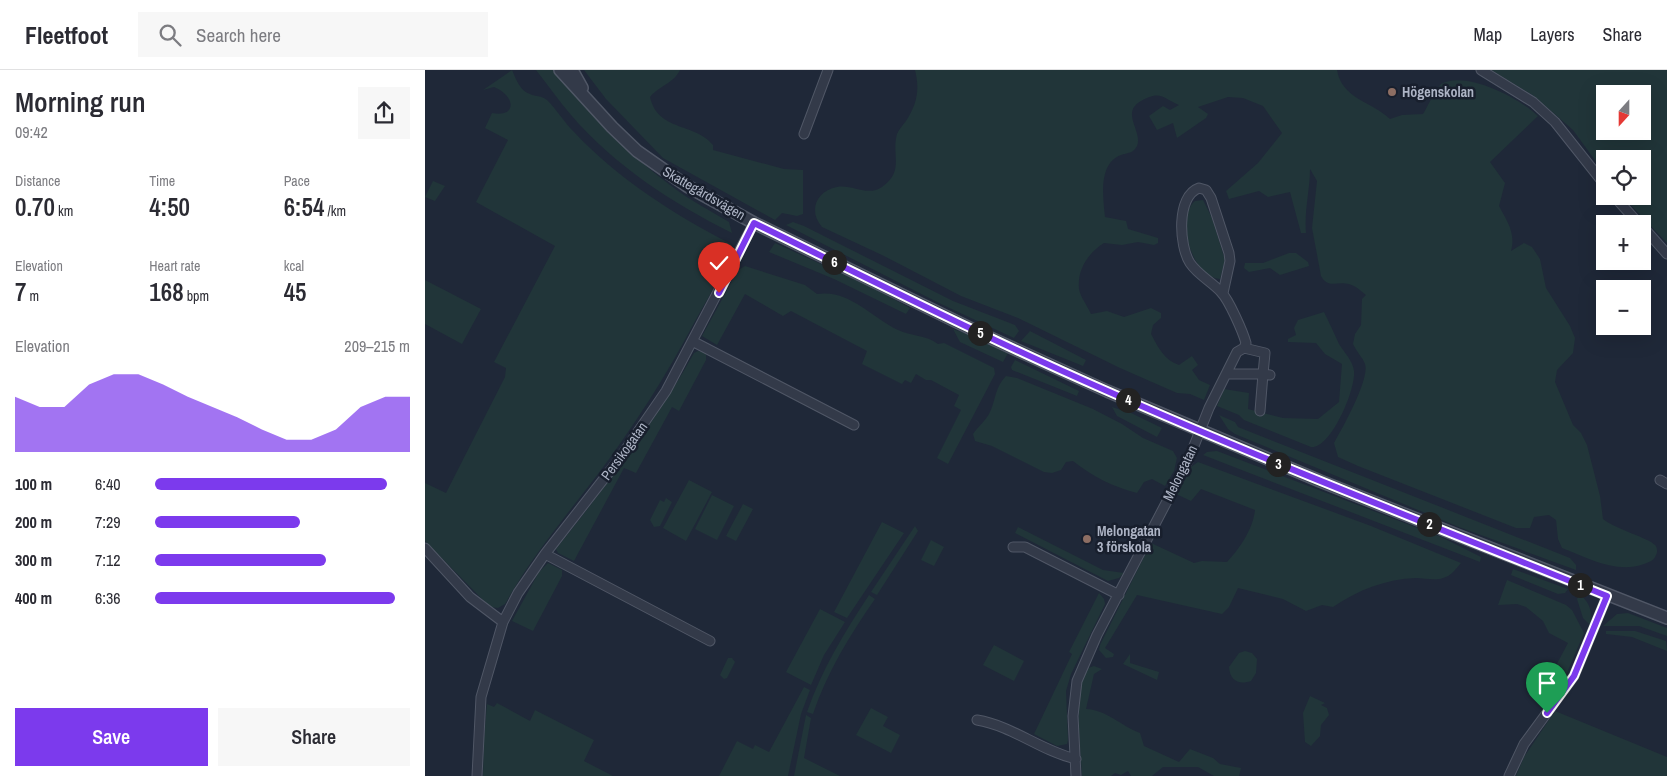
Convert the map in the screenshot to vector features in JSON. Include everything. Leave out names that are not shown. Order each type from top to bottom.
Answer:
[{"type":"street","name":"Skattegårdsvägen","points":[[561,70],[619,134],[650,161],[702,195],[754,223],[1040,361],[1200,432],[1607,596],[1667,618]]},
{"type":"street","name":"Skattegårdsvägen","points":[[572,70],[581,84],[585,97]]},
{"type":"street","points":[[805,134],[827,70]]},
{"type":"street","points":[[1481,70],[1533,102],[1555,122],[1596,174]]},
{"type":"street","points":[[1223,293],[1230,261],[1229,253],[1211,198],[1206,190],[1199,188],[1189,194],[1185,202],[1182,236],[1185,251],[1199,273],[1223,293],[1246,340],[1244,348],[1265,353],[1267,375],[1260,411]]},
{"type":"street","points":[[1622,205],[1631,215]]},
{"type":"street","name":"Persikogatan","points":[[477,776],[481,697],[503,622],[518,592],[652,413],[694,342],[754,223]]},
{"type":"street","points":[[1651,236],[1667,254]]},
{"type":"street","points":[[694,342],[854,425]]},
{"type":"street","name":"Melongatan","points":[[1076,776],[1073,716],[1077,681],[1097,635],[1187,461],[1237,352],[1244,348]]},
{"type":"street","points":[[1226,374],[1267,375]]},
{"type":"street","points":[[1013,547],[1025,547],[1119,595]]},
{"type":"street","points":[[425,548],[470,597],[503,622]]},
{"type":"street","points":[[545,554],[710,640]]},
{"type":"street","points":[[1509,776],[1524,744],[1574,676],[1607,596]]},
{"type":"street","points":[[977,720],[995,723],[1050,751],[1076,759]]},
{"type":"green space","points":[[512,70],[524,90],[547,100],[570,128],[609,165],[668,208],[731,244],[720,275],[710,294],[637,419],[537,553],[505,604],[498,608],[491,607],[481,598],[425,541],[425,483],[446,493],[505,377],[506,368],[494,362],[555,246],[476,202],[508,140],[485,128],[492,113],[500,114],[506,112],[511,105],[510,100],[494,87],[483,90]]},
{"type":"green space","points":[[536,70],[556,70],[582,103],[641,162],[694,202],[729,222],[732,233],[666,196],[625,167],[606,151],[571,115]]},
{"type":"green space","points":[[584,70],[680,70],[670,82],[650,97],[654,108],[668,122],[705,138],[713,145],[713,150],[784,169],[803,170],[803,214],[797,216],[782,213],[775,220],[663,158],[606,99]]},
{"type":"green space","points":[[915,70],[1337,70],[1340,80],[1351,94],[1390,119],[1402,115],[1423,114],[1441,84],[1451,81],[1477,83],[1519,101],[1538,116],[1490,162],[1505,183],[1499,206],[1512,233],[1511,251],[1524,243],[1532,247],[1540,259],[1546,288],[1570,326],[1575,338],[1573,353],[1557,370],[1555,382],[1573,425],[1581,433],[1587,445],[1600,496],[1603,519],[1652,542],[1657,548],[1655,557],[1649,562],[1634,567],[1602,564],[1562,548],[1558,539],[1556,520],[1549,515],[1534,517],[1530,528],[1516,528],[1338,457],[1334,443],[1354,404],[1365,371],[1365,364],[1353,344],[1355,334],[1361,325],[1362,299],[1366,295],[1352,285],[1330,283],[1321,276],[1312,228],[1317,181],[1310,169],[1306,233],[1301,233],[1290,192],[1268,197],[1259,191],[1229,199],[1226,191],[1258,163],[1282,133],[1263,106],[1243,98],[1228,97],[1198,107],[1208,114],[1206,118],[1177,138],[1173,123],[1157,130],[1149,116],[1163,106],[1170,110],[1179,105],[1161,96],[1153,96],[1135,106],[1132,111],[1132,117],[1137,134],[1137,146],[1132,151],[1114,159],[1105,173],[1103,200],[1105,217],[1126,221],[1128,229],[1158,238],[1158,243],[1154,245],[1138,242],[1122,245],[1104,243],[1093,252],[1085,263],[1079,282],[1082,298],[1091,314],[1107,311],[1124,317],[1151,308],[1161,313],[1161,318],[1153,325],[1151,334],[1162,352],[1174,363],[1179,365],[1192,356],[1198,365],[1192,370],[1199,380],[1210,385],[1204,400],[1190,394],[1177,393],[1120,368],[1018,318],[961,296],[884,256],[822,227],[815,215],[815,208],[819,197],[824,193],[837,187],[848,187],[866,191],[877,190],[889,181],[893,175],[896,162],[897,134],[910,115],[917,97]]},
{"type":"green space","points":[[1491,70],[1667,70],[1667,243],[1651,226],[1651,215],[1640,215],[1631,205],[1651,205],[1651,150],[1596,150],[1596,162],[1573,130],[1534,96]]},
{"type":"green space","points":[[433,181],[445,186],[435,201],[425,197]]},
{"type":"green space","points":[[1203,200],[1212,218],[1225,260],[1220,279],[1210,276],[1201,268],[1194,258],[1186,232],[1186,220],[1189,209],[1195,201]]},
{"type":"green space","points":[[793,222],[953,301],[1015,325],[1019,331],[1014,338],[941,304],[786,225]]},
{"type":"green space","points":[[775,243],[873,288],[910,308],[906,314],[834,279],[769,252]]},
{"type":"green space","points":[[1289,253],[1296,253],[1308,262],[1309,266],[1280,275],[1270,268],[1249,272],[1244,268],[1245,263],[1263,263]]},
{"type":"green space","points":[[745,266],[805,285],[817,294],[829,294],[850,300],[898,330],[929,339],[938,344],[944,343],[994,368],[995,374],[948,464],[937,458],[961,410],[954,406],[959,395],[931,380],[926,380],[916,374],[911,383],[905,380],[902,384],[862,364],[867,351],[791,311],[783,316],[745,294],[717,345],[702,336],[738,270]]},
{"type":"green space","points":[[425,280],[481,309],[462,344],[425,324]]},
{"type":"green space","points":[[1324,312],[1339,344],[1352,364],[1354,380],[1347,403],[1334,429],[1319,445],[1311,447],[1244,420],[1239,415],[1217,406],[1224,389],[1249,393],[1248,409],[1283,418],[1318,419],[1339,402],[1342,364],[1325,354],[1316,343],[1288,342],[1288,339],[1296,335],[1294,328],[1298,320]]},
{"type":"green space","points":[[953,329],[981,339],[1008,353],[1003,362],[960,342]]},
{"type":"green space","points":[[1030,331],[1086,360],[1083,366],[1021,341]]},
{"type":"green space","points":[[698,351],[706,353],[706,360],[679,411],[672,407],[636,473],[624,468],[574,561],[558,553],[556,549],[629,454],[663,404],[694,353]]},
{"type":"green space","points":[[1015,360],[1079,391],[1077,396],[1012,370],[1011,367]]},
{"type":"green space","points":[[1006,376],[1017,378],[1093,409],[1122,424],[1143,438],[1173,451],[1177,458],[1174,471],[1165,486],[1152,479],[1144,482],[1137,493],[1103,480],[1073,461],[1066,462],[1061,470],[1052,473],[1044,472],[992,446],[975,441],[973,434],[989,415],[998,389]]},
{"type":"green space","points":[[1112,407],[1131,413],[1162,428],[1157,437],[1117,416]]},
{"type":"green space","points":[[1219,415],[1235,422],[1238,427],[1570,558],[1576,565],[1576,570],[1459,527],[1235,434],[1228,429]]},
{"type":"green space","points":[[1217,451],[1441,537],[1481,557],[1480,562],[1203,455],[1207,452]]},
{"type":"green space","points":[[1198,462],[1371,526],[1461,563],[1451,574],[1443,578],[1416,578],[1383,583],[1352,595],[1333,607],[1322,605],[1306,611],[1283,599],[1238,588],[1229,607],[1222,614],[1137,595],[1105,648],[1114,654],[1113,657],[1106,658],[1099,650],[1100,645],[1151,543],[1194,563],[1202,561],[1227,562],[1237,551],[1249,531],[1255,510],[1201,489],[1191,501],[1176,494],[1191,467]]},
{"type":"green space","points":[[689,480],[712,492],[686,541],[663,528]]},
{"type":"green space","points":[[712,495],[734,506],[717,540],[695,529]]},
{"type":"green space","points":[[666,498],[672,502],[660,526],[654,527],[650,520],[660,500],[664,502]]},
{"type":"green space","points":[[743,504],[753,509],[736,541],[726,536]]},
{"type":"green space","points":[[882,522],[904,533],[847,618],[834,612]]},
{"type":"green space","points":[[915,526],[918,531],[877,595],[871,592]]},
{"type":"green space","points":[[1018,527],[1103,570],[1124,573],[1119,578],[1108,581],[1015,533]]},
{"type":"green space","points":[[931,540],[944,547],[934,566],[921,560]]},
{"type":"green space","points":[[548,563],[562,570],[562,576],[533,631],[512,621],[539,572]]},
{"type":"green space","points":[[1513,569],[1568,589],[1565,593],[1558,594],[1511,575]]},
{"type":"green space","points":[[1507,580],[1566,605],[1572,610],[1584,633],[1566,675],[1554,693],[1544,688],[1568,643],[1549,633],[1543,621],[1526,607],[1517,604],[1498,605]]},
{"type":"green space","points":[[1099,593],[1104,599],[1105,604],[1071,674],[1066,691],[1067,744],[1057,746],[1034,734],[1072,654],[1069,652]]},
{"type":"green space","points":[[1580,594],[1590,608],[1590,625],[1583,618],[1577,599]]},
{"type":"green space","points":[[869,595],[875,599],[840,654],[825,683],[813,714],[807,712],[819,681],[834,652]]},
{"type":"green space","points":[[820,609],[845,622],[824,655],[811,685],[786,672]]},
{"type":"green space","points":[[1628,613],[1667,628],[1667,636],[1639,626],[1603,626],[1617,614]]},
{"type":"green space","points":[[1606,631],[1635,631],[1666,641],[1667,651],[1632,637],[1606,634]]},
{"type":"green space","points":[[994,645],[1024,661],[1014,681],[983,665]]},
{"type":"green space","points":[[1245,651],[1252,653],[1257,659],[1256,673],[1251,681],[1239,682],[1231,676],[1229,667],[1239,653]]},
{"type":"green space","points":[[1130,654],[1130,663],[1159,672],[1157,680],[1123,664]]},
{"type":"green space","points":[[728,658],[732,658],[735,662],[727,678],[724,679],[720,675]]},
{"type":"green space","points":[[1094,666],[1102,669],[1094,674],[1086,709],[1101,712],[1140,733],[1144,746],[1179,762],[1190,749],[1213,758],[1220,764],[1241,768],[1239,776],[1214,776],[1198,767],[1163,767],[1152,776],[1131,776],[1128,771],[1121,775],[1115,773],[1111,776],[1082,776],[1079,722],[1080,696],[1085,669]]},
{"type":"green space","points":[[804,687],[810,690],[801,714],[788,776],[719,776],[737,741],[753,749],[755,745],[769,752]]},
{"type":"green space","points":[[1310,696],[1325,703],[1321,705],[1327,708],[1329,715],[1321,725],[1320,736],[1311,746],[1305,742],[1303,713]]},
{"type":"green space","points":[[497,703],[530,721],[535,710],[594,740],[584,761],[613,776],[483,776],[487,704],[494,707]]},
{"type":"green space","points":[[871,708],[888,717],[883,726],[900,735],[891,753],[856,735]]},
{"type":"green space","points":[[1555,711],[1667,757],[1667,776],[1516,776],[1524,757]]},
{"type":"green space","points":[[806,715],[811,718],[804,758],[840,776],[794,776]]},
{"type":"place","name":"Högenskolan","points":[[1392,92]]},
{"type":"place","name":"Melongatan 3 förskola","points":[[1087,539]]},
{"type":"route","points":[[719,293],[754,223],[1047,365],[1107,392],[1320,481],[1607,596],[1591,639],[1574,676],[1547,713]]}]
